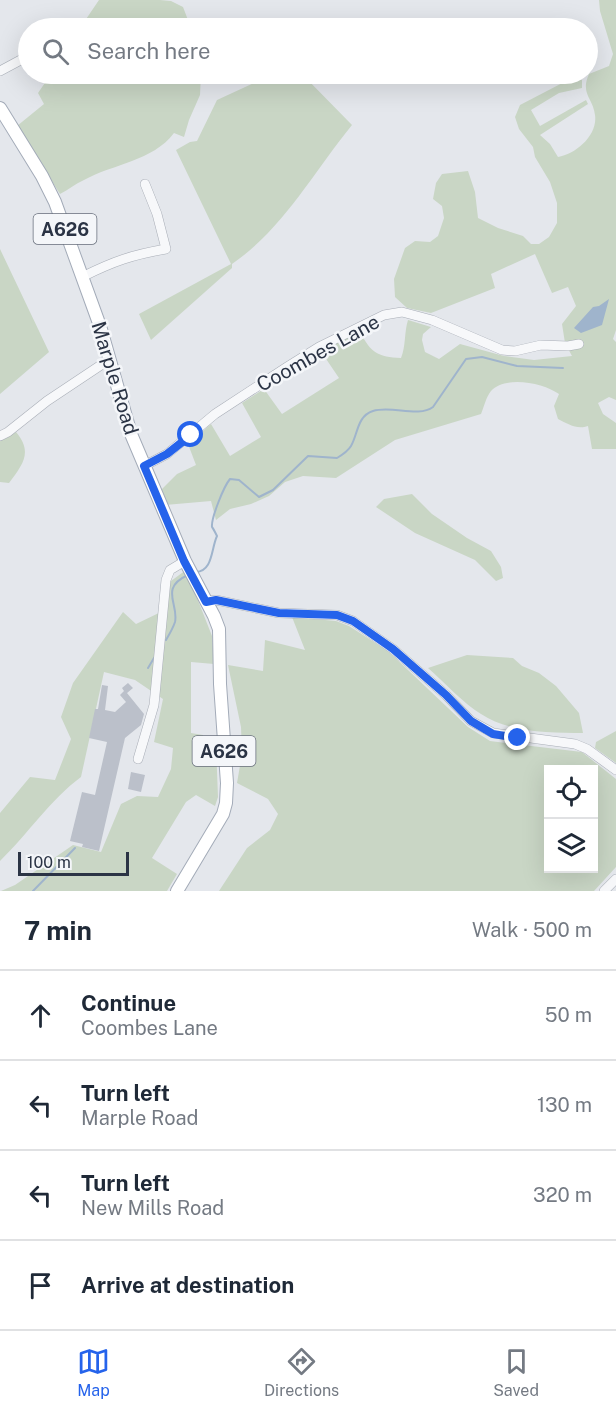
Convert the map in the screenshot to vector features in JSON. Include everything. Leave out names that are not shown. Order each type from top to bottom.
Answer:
[{"type":"main road","name":"Marple Road","points":[[0,108],[42,176],[55,202],[110,358],[131,434],[187,565],[214,616],[220,636],[226,803],[223,814],[177,891]]},
{"type":"street","points":[[0,71],[18,61]]},
{"type":"street","points":[[82,277],[114,261],[166,249],[157,214],[145,184]]},
{"type":"street","name":"Coombes Lane","points":[[144,466],[167,454],[215,414],[319,347],[384,315],[402,312],[432,320],[502,350],[515,351],[541,345],[579,344]]},
{"type":"street","points":[[0,436],[110,358]]},
{"type":"street","points":[[138,759],[154,705],[166,580],[170,570],[187,565]]},
{"type":"street","points":[[206,602],[216,600],[279,613],[337,615],[353,621],[393,649],[446,695],[471,721],[493,734],[575,744],[587,749],[616,770]]},
{"type":"street","points":[[603,891],[616,879]]},
{"type":"green space","points":[[99,0],[160,0],[171,1],[183,7],[187,18],[87,18]]},
{"type":"green space","points":[[599,0],[616,0],[616,330],[613,339],[616,342],[616,400],[609,397],[598,403],[603,414],[616,423],[616,449],[592,449],[588,426],[576,427],[558,419],[554,406],[559,394],[535,384],[505,383],[491,391],[481,414],[395,440],[336,478],[303,476],[285,482],[269,496],[251,504],[230,509],[216,520],[211,501],[165,505],[160,491],[177,474],[196,465],[188,444],[211,424],[230,456],[261,437],[242,403],[264,389],[282,414],[339,378],[322,353],[341,340],[360,332],[376,353],[401,358],[408,320],[431,327],[423,334],[425,352],[439,359],[460,344],[504,356],[534,360],[572,356],[565,343],[562,324],[576,306],[568,287],[552,293],[535,254],[491,274],[495,288],[431,313],[407,308],[395,297],[394,279],[405,248],[415,241],[430,242],[438,236],[444,218],[442,206],[433,199],[436,183],[442,174],[468,171],[475,192],[478,218],[498,228],[523,236],[531,244],[539,244],[549,237],[557,223],[557,203],[550,182],[535,157],[533,147],[519,129],[515,117],[520,105],[560,84],[582,84],[582,88],[559,93],[531,110],[540,126],[586,100],[588,104],[540,135],[550,144],[558,157],[578,148],[589,136],[593,130],[595,115],[586,91],[586,84],[598,84],[598,70],[609,66],[613,54]]},
{"type":"green space","points":[[44,84],[201,84],[200,95],[184,137],[174,133],[155,150],[144,156],[95,175],[60,194],[17,126],[44,104],[38,93]]},
{"type":"green space","points":[[251,84],[312,84],[352,125],[267,234],[151,340],[139,314],[231,264],[176,150],[190,142],[197,141],[217,100]]},
{"type":"green space","points":[[0,249],[49,352],[0,394]]},
{"type":"green space","points":[[16,432],[24,446],[24,458],[9,483],[0,482],[0,441]]},
{"type":"green space","points":[[412,494],[432,514],[491,551],[501,567],[503,578],[496,581],[475,560],[415,533],[376,507],[384,499]]},
{"type":"green space","points":[[186,570],[212,636],[214,664],[191,662],[191,733],[203,735],[204,745],[216,745],[218,797],[215,806],[196,795],[186,802],[152,858],[177,874],[167,891],[1,891],[15,885],[73,845],[101,852],[121,804],[137,796],[158,797],[171,769],[173,748],[154,742],[163,699],[135,680],[104,672],[81,777],[59,796],[0,861],[0,813],[30,777],[55,780],[71,739],[61,717],[73,683],[123,612],[136,624],[163,611],[171,581]]},
{"type":"green space","points":[[292,617],[336,621],[349,626],[388,651],[468,727],[490,741],[582,752],[616,779],[616,867],[594,891],[219,891],[247,848],[270,830],[278,814],[268,799],[237,783],[242,754],[241,727],[228,665],[263,671],[265,640],[305,650]]},
{"type":"green space","points":[[467,655],[513,658],[522,666],[539,673],[556,686],[579,713],[583,733],[530,731],[492,720],[474,709],[428,668]]},
{"type":"green space","points":[[616,731],[616,763],[595,748],[596,742]]},
{"type":"water","points":[[609,299],[602,325],[581,333],[574,328],[593,307]]},
{"type":"building","points":[[128,683],[133,688],[127,693],[144,714],[141,725],[125,738],[99,851],[70,841],[82,792],[95,795],[107,742],[89,738],[95,709],[98,709],[102,685],[108,686],[105,710],[115,712],[126,702],[120,695],[124,691],[122,688]]},
{"type":"building","points":[[131,772],[145,775],[141,792],[128,789]]},
{"type":"waterway","points":[[196,572],[202,571],[209,564],[217,536],[212,527],[214,517],[221,495],[230,479],[239,480],[259,497],[273,490],[308,456],[337,458],[350,448],[361,421],[368,413],[388,409],[412,412],[433,407],[466,359],[482,357],[517,366],[563,368]]},
{"type":"waterway","points":[[166,640],[175,622],[176,615],[172,597],[174,585],[188,575]]},
{"type":"waterway","points":[[148,668],[154,658]]},
{"type":"waterway","points":[[33,891],[75,848]]},
{"type":"route","points":[[191,435],[167,454],[144,466],[184,561],[206,602],[216,600],[279,613],[337,615],[353,621],[393,649],[446,695],[471,721],[493,734],[518,738]]}]
